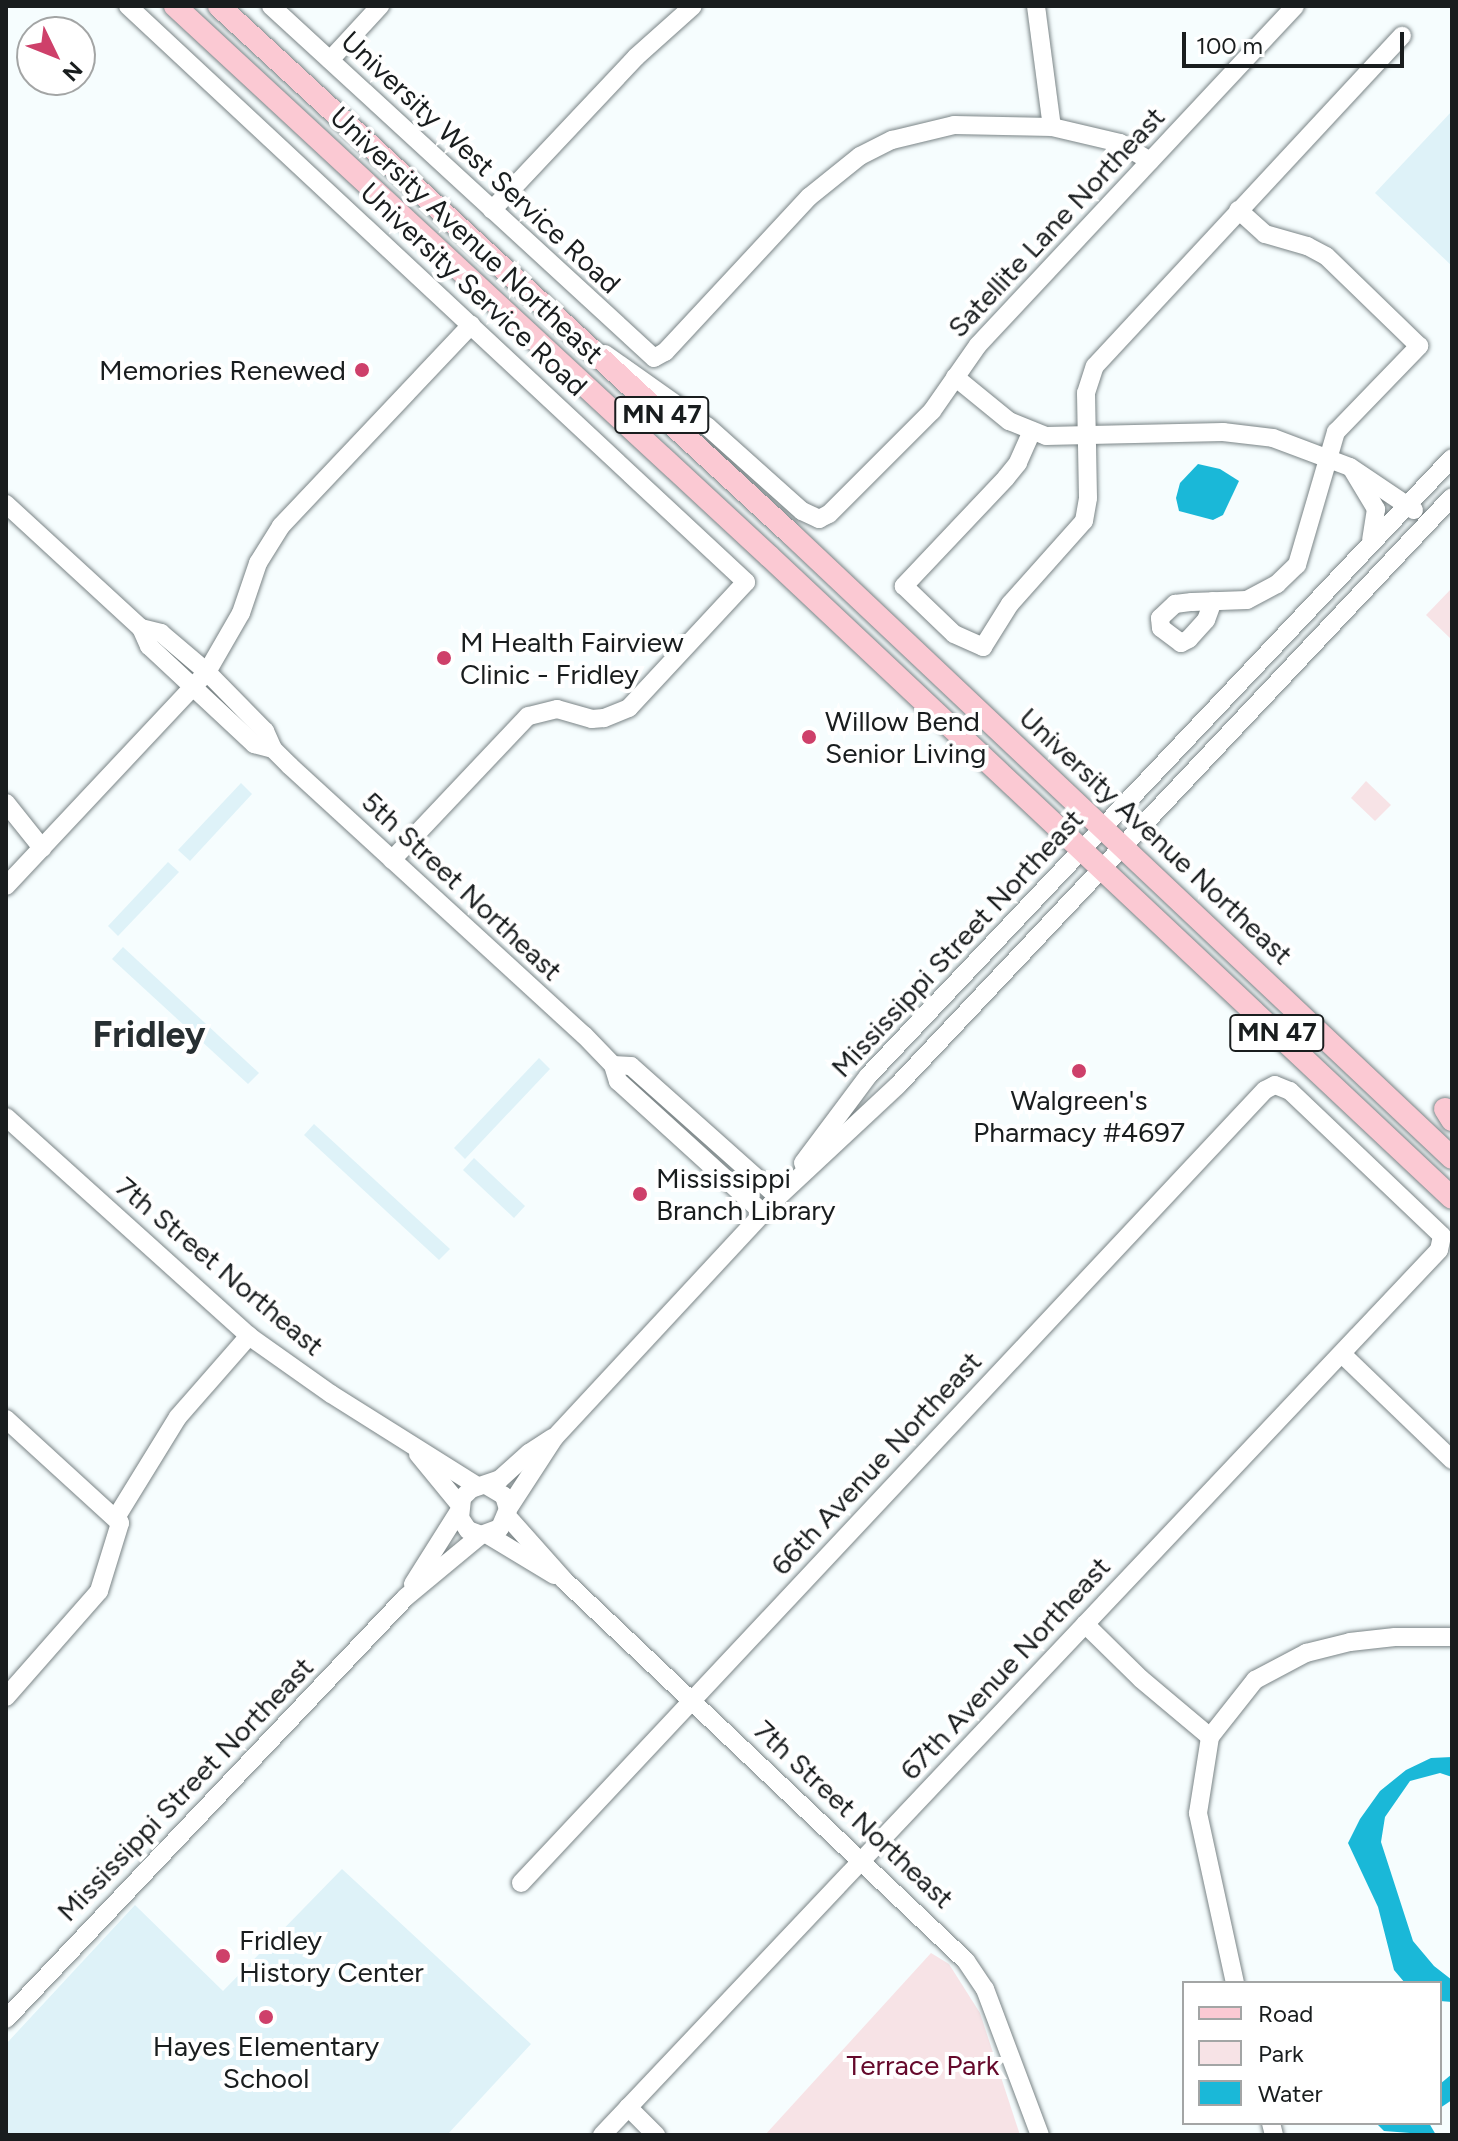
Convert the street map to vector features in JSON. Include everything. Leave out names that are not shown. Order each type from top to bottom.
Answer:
[{"type":"main road","name":"University Avenue Northeast","points":[[175,6],[1103,868],[1452,1198]]},
{"type":"main road","name":"University Avenue Northeast","points":[[219,6],[1103,826],[1452,1158]]},
{"type":"street","name":"University Service Road","points":[[128,6],[746,582],[629,708],[604,718],[592,719],[557,709],[528,716],[392,860]]},
{"type":"street","name":"University West Service Road","points":[[271,6],[654,358],[665,352],[809,197],[860,156],[892,140],[954,125],[1052,127]]},
{"type":"street","points":[[330,60],[380,6]]},
{"type":"street","points":[[492,210],[636,57],[693,6]]},
{"type":"street","points":[[1036,6],[1052,127],[1120,143],[1150,161]]},
{"type":"street","name":"Satellite Lane Northeast","points":[[575,335],[624,365],[708,427],[802,511],[819,519],[829,514],[932,411],[978,345],[1295,6]]},
{"type":"street","points":[[1032,431],[1018,463],[1006,478],[904,586],[954,634],[983,647],[1010,604],[1084,521],[1088,498],[1086,393],[1095,366],[1402,36]]},
{"type":"street","points":[[1213,601],[1247,600],[1264,593],[1297,565],[1326,456],[1336,432],[1419,346],[1326,256],[1307,246],[1265,234],[1238,210]]},
{"type":"street","points":[[6,886],[207,672],[241,613],[258,563],[281,526],[471,325]]},
{"type":"street","points":[[955,377],[1009,421],[1046,436],[1251,434],[1326,456],[1350,467],[1429,522]]},
{"type":"street","name":"Mississippi Street Northeast","points":[[778,1197],[868,1076],[1452,458]]},
{"type":"street","points":[[1350,467],[1376,509],[1371,543]]},
{"type":"street","name":"Mississippi Street Northeast","points":[[508,1512],[555,1437],[763,1213],[892,1092],[1452,497]]},
{"type":"street","name":"5th Street Northeast","points":[[6,504],[141,628],[149,646],[254,744],[273,749]]},
{"type":"street","name":"5th Street Northeast","points":[[141,628],[161,633],[207,672],[265,731],[273,749],[613,1065],[618,1081],[763,1213]]},
{"type":"street","points":[[6,803],[42,848]]},
{"type":"street","name":"5th Street Northeast","points":[[613,1065],[631,1066],[778,1197]]},
{"type":"street","name":"66th Avenue Northeast","points":[[521,1883],[1265,1090],[1275,1085],[1290,1091],[1442,1236]]},
{"type":"street","name":"7th Street Northeast","points":[[6,1117],[249,1336],[290,1367],[481,1486]]},
{"type":"street","name":"67th Avenue Northeast","points":[[602,2135],[1342,1354],[1439,1250],[1442,1236]]},
{"type":"street","points":[[6,1697],[99,1591],[120,1523],[117,1516],[178,1417],[249,1336]]},
{"type":"street","points":[[1342,1354],[1452,1460]]},
{"type":"street","points":[[6,1419],[120,1523]]},
{"type":"street","name":"Mississippi Street Northeast","points":[[481,1486],[500,1479],[529,1453],[555,1437]]},
{"type":"street","name":"7th Street Northeast","points":[[408,1443],[459,1508]]},
{"type":"street","points":[[481,1486],[499,1491],[508,1512],[500,1528],[484,1535],[468,1530],[459,1508],[466,1493],[481,1486]]},
{"type":"street","name":"Mississippi Street Northeast","points":[[406,1597],[459,1508]]},
{"type":"street","name":"7th Street Northeast","points":[[508,1512],[564,1580],[690,1702],[948,1940],[985,1989],[1040,2135]]},
{"type":"street","name":"Mississippi Street Northeast","points":[[6,2019],[406,1597],[484,1535]]},
{"type":"street","name":"7th Street Northeast","points":[[484,1535],[564,1580]]},
{"type":"street","points":[[1085,1624],[1141,1679],[1210,1737]]},
{"type":"street","points":[[1235,1981],[1198,1813],[1210,1737],[1255,1680],[1306,1653],[1350,1642],[1395,1637],[1452,1637]]},
{"type":"street","points":[[628,2107],[656,2135]]},
{"type":"shaded area","points":[[1452,111],[1452,266],[1375,193]]},
{"type":"shaded area","points":[[241,783],[252,794],[190,861],[178,850]]},
{"type":"shaded area","points":[[168,862],[179,872],[118,936],[108,926]]},
{"type":"shaded area","points":[[123,947],[259,1073],[248,1084],[112,959]]},
{"type":"shaded area","points":[[539,1058],[550,1069],[465,1159],[454,1148]]},
{"type":"shaded area","points":[[314,1124],[450,1249],[439,1260],[304,1135]]},
{"type":"shaded area","points":[[474,1158],[525,1206],[514,1218],[463,1170]]},
{"type":"shaded area","name":"Hayes Elementary School","points":[[342,1869],[531,2044],[447,2135],[6,2135],[6,2044],[135,1905],[223,1991]]},
{"type":"green space","points":[[1452,588],[1452,640],[1426,615]]},
{"type":"green space","points":[[1366,781],[1391,805],[1375,821],[1351,798]]},
{"type":"green space","name":"Terrace Park","points":[[931,1953],[949,1964],[980,2013],[1020,2135],[765,2135]]},
{"type":"water","points":[[1198,464],[1220,469],[1239,481],[1223,515],[1213,520],[1179,511],[1176,498],[1180,483]]},
{"type":"water","points":[[1452,1757],[1452,1777],[1440,1773],[1410,1781],[1385,1817],[1381,1842],[1413,1941],[1434,1966],[1452,1980],[1452,2002],[1442,2001],[1442,1981],[1403,1981],[1394,1970],[1378,1907],[1348,1843],[1380,1791],[1406,1770],[1431,1758]]},
{"type":"water","points":[[1452,2074],[1452,2100],[1442,2107],[1442,2082]]},
{"type":"water","points":[[1378,2125],[1430,2125],[1436,2135],[1384,2131]]},
{"type":"place","name":"Memories Renewed","points":[[362,370]]},
{"type":"place","name":"M Health Fairview Clinic - Fridley","points":[[444,658]]},
{"type":"place","name":"Willow Bend Senior Living","points":[[809,737]]},
{"type":"place","name":"Walgreen's Pharmacy #4697","points":[[1079,1071]]},
{"type":"place","name":"Mississippi Branch Library","points":[[640,1194]]},
{"type":"place","name":"Fridley History Center","points":[[223,1956]]},
{"type":"place","name":"Hayes Elementary School","points":[[266,2017]]},
{"type":"district","name":"Fridley","points":[[149,1035]]}]
